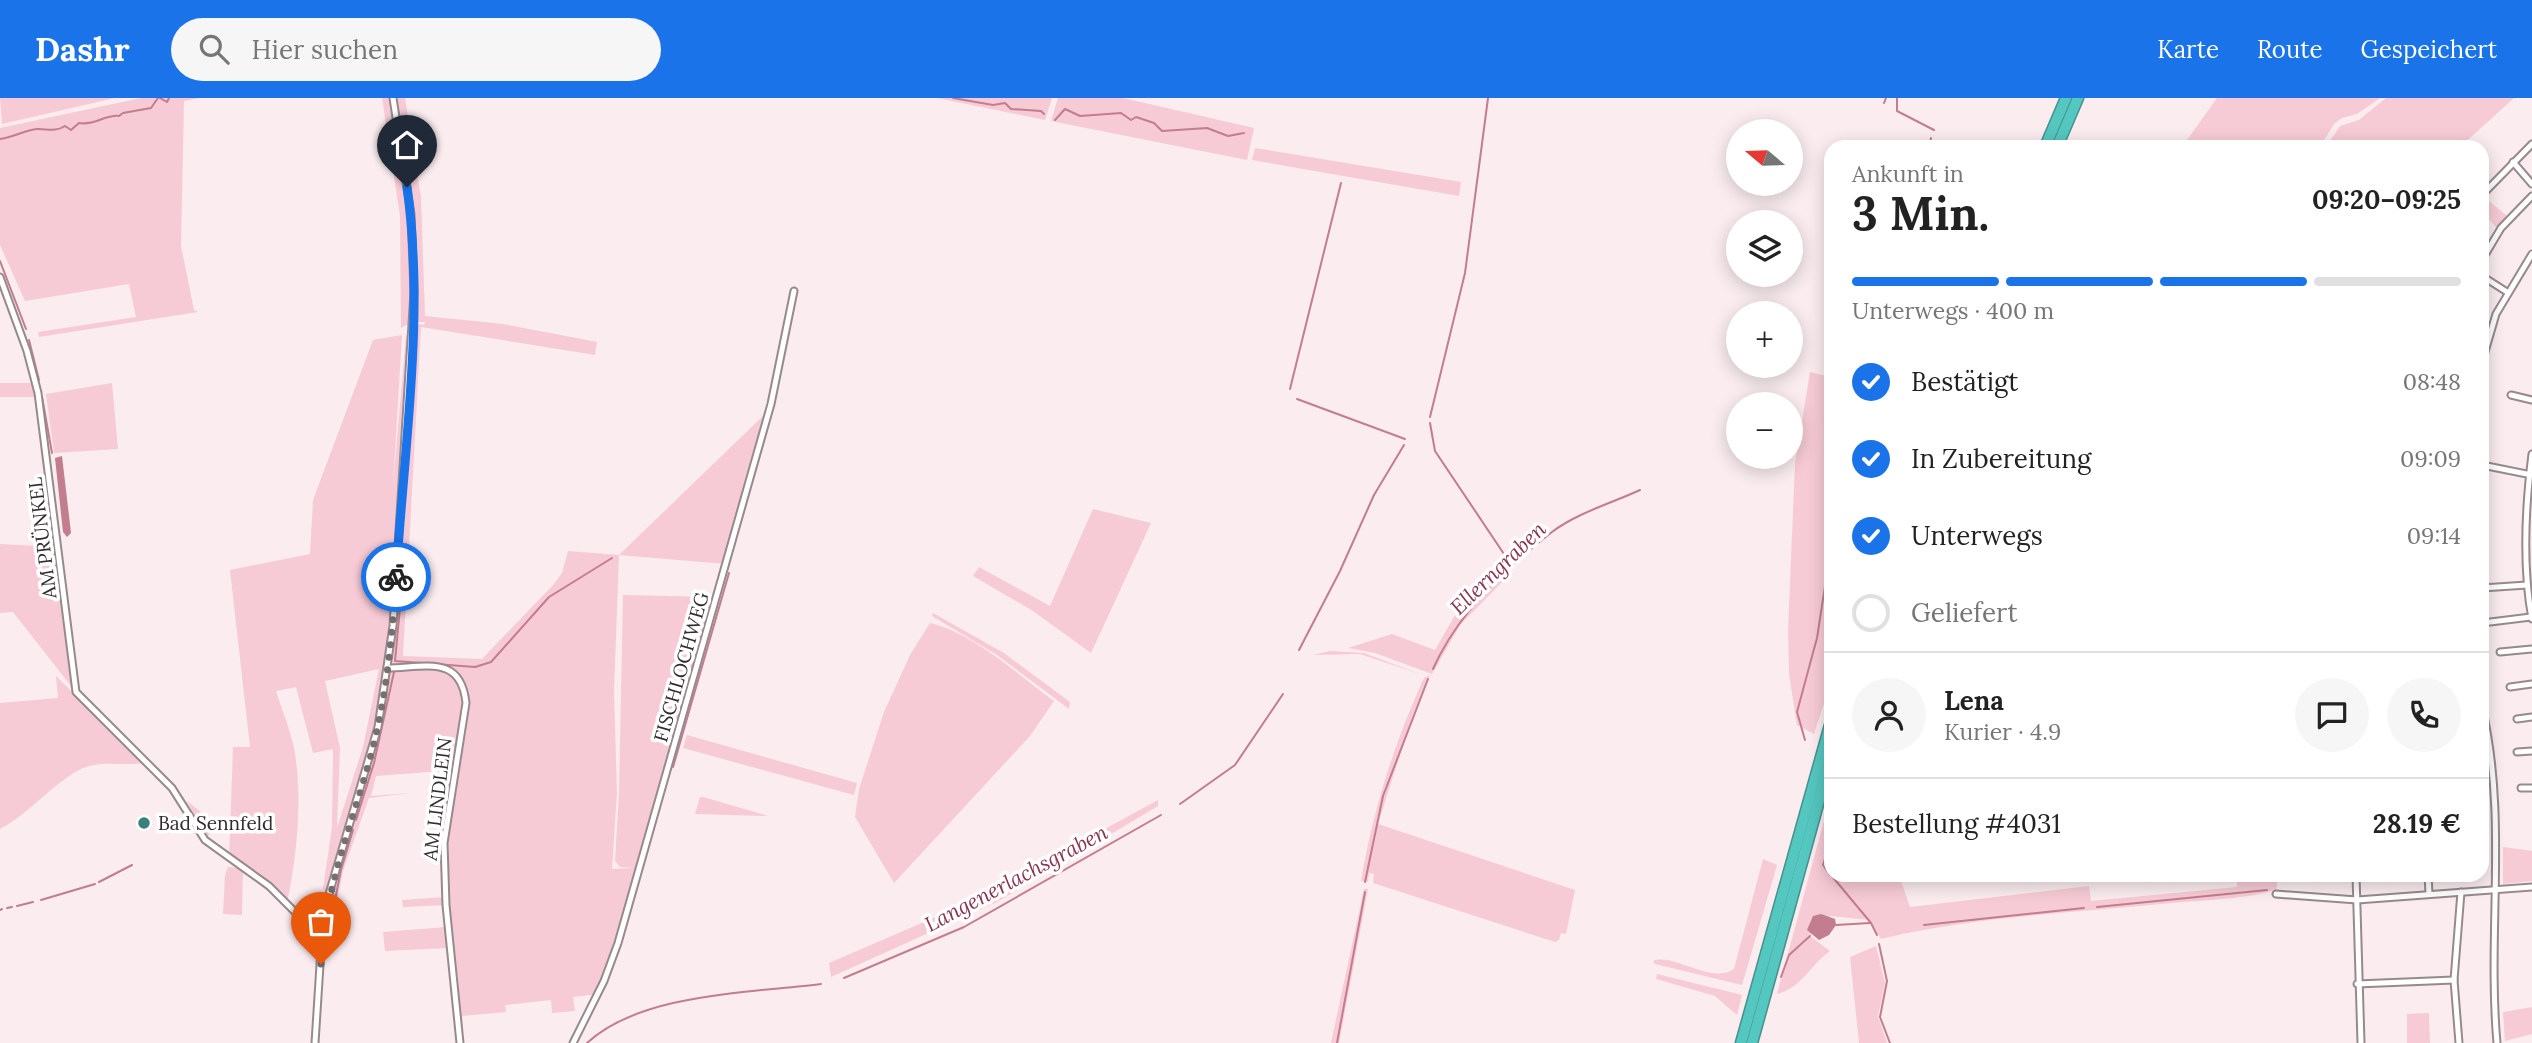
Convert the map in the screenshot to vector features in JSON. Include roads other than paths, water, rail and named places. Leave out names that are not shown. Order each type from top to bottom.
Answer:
[{"type":"highway","points":[[2048,140],[2066,98]]},
{"type":"highway","points":[[2060,140],[2078,98]]},
{"type":"highway","points":[[1741,1043],[1755,1008],[1824,748]]},
{"type":"highway","points":[[1763,979],[1824,781]]},
{"type":"highway","points":[[1752,1043],[1755,1008]]},
{"type":"street","points":[[315,1043],[322,939],[331,884],[372,750],[388,668],[414,292],[411,214],[393,98]]},
{"type":"street","points":[[2489,188],[2532,145]]},
{"type":"street","points":[[2513,162],[2532,184]]},
{"type":"street","points":[[2489,248],[2501,228],[2532,196]]},
{"type":"street","points":[[2489,338],[2496,314],[2507,292],[2532,254]]},
{"type":"street","name":"AM PRÜNKEL","points":[[0,277],[27,351],[38,393],[76,692],[183,803],[205,841],[269,886],[322,939]]},
{"type":"street","points":[[2489,280],[2507,292]]},
{"type":"street","name":"FISCHLOCHWEG","points":[[573,1043],[604,981],[618,943],[771,404],[794,291]]},
{"type":"street","points":[[2511,395],[2532,400]]},
{"type":"street","points":[[2489,622],[2532,617],[2527,585],[2532,454]]},
{"type":"street","points":[[2489,466],[2531,475]]},
{"type":"street","points":[[2489,588],[2527,585]]},
{"type":"street","points":[[2500,652],[2532,649]]},
{"type":"street","name":"AM LINDLEIN","points":[[388,668],[442,668],[459,676],[464,683],[466,703],[444,843],[444,876],[460,1043]]},
{"type":"street","points":[[2510,687],[2532,684]]},
{"type":"street","points":[[2517,719],[2532,717]]},
{"type":"street","points":[[2517,752],[2532,751]]},
{"type":"street","points":[[2489,755],[2494,790],[2492,964],[2497,1043]]},
{"type":"street","points":[[2521,788],[2532,788]]},
{"type":"street","points":[[2356,882],[2357,984],[2361,1043]]},
{"type":"street","points":[[2428,882],[2429,894]]},
{"type":"street","points":[[2276,894],[2357,900],[2532,887]]},
{"type":"street","points":[[2459,1043],[2454,981],[2461,892]]},
{"type":"street","points":[[2357,984],[2454,981]]},
{"type":"waterway","points":[[0,139],[34,129],[55,130],[65,126],[71,130],[79,123],[90,123],[151,108],[158,98]]},
{"type":"waterway","points":[[160,98],[167,102],[169,98]]},
{"type":"waterway","points":[[953,98],[993,105],[1005,103],[1011,109],[1041,111],[1044,114]]},
{"type":"waterway","points":[[1430,417],[1465,273],[1488,98]]},
{"type":"waterway","points":[[1884,103],[1886,98]]},
{"type":"waterway","points":[[1897,98],[1897,111],[1934,130]]},
{"type":"waterway","points":[[1055,120],[1065,109],[1080,116],[1121,113],[1131,120],[1136,117],[1154,123],[1162,131],[1207,128],[1228,136],[1244,133]]},
{"type":"waterway","name":"Langenerlachsgraben","points":[[1290,389],[1341,183]]},
{"type":"waterway","points":[[0,261],[26,329]]},
{"type":"waterway","points":[[29,340],[39,380]]},
{"type":"waterway","points":[[42,397],[52,453]]},
{"type":"waterway","name":"Langenerlachsgraben","points":[[1297,399],[1405,439]]},
{"type":"waterway","points":[[1430,423],[1435,451],[1512,566]]},
{"type":"waterway","name":"Langenerlachsgraben","points":[[1299,650],[1340,571],[1374,495],[1404,445]]},
{"type":"waterway","name":"Ellerngraben","points":[[1433,669],[1469,611],[1500,577],[1534,546],[1562,525],[1640,490]]},
{"type":"waterway","points":[[406,544],[395,661],[475,667],[491,662],[549,597],[612,558]]},
{"type":"waterway","points":[[673,767],[729,573]]},
{"type":"waterway","points":[[1805,740],[1797,712],[1817,638],[1824,593]]},
{"type":"waterway","points":[[356,820],[374,763],[394,672]]},
{"type":"waterway","name":"Ellerngraben","points":[[1365,882],[1383,796],[1428,679]]},
{"type":"waterway","name":"Langenerlachsgraben","points":[[1180,804],[1235,765],[1283,694]]},
{"type":"waterway","name":"Langenerlachsgraben","points":[[844,978],[964,927],[1161,815]]},
{"type":"waterway","points":[[330,925],[341,870],[353,830]]},
{"type":"waterway","points":[[1824,862],[1824,866]]},
{"type":"waterway","points":[[99,882],[132,865]]},
{"type":"waterway","points":[[1837,882],[1871,923],[1877,935]]},
{"type":"waterway","points":[[41,900],[95,884]]},
{"type":"waterway","points":[[2097,907],[2267,890]]},
{"type":"waterway","name":"Ellerngraben","points":[[1337,1043],[1365,892]]},
{"type":"waterway","points":[[17,906],[33,902]]},
{"type":"waterway","points":[[7,908],[12,907]]},
{"type":"waterway","points":[[1924,925],[2084,908]]},
{"type":"waterway","points":[[1836,925],[1870,923]]},
{"type":"waterway","points":[[1781,977],[1789,955],[1810,936]]},
{"type":"waterway","points":[[1879,944],[1887,981],[1880,1017],[1890,1043]]},
{"type":"waterway","name":"Langenerlachsgraben","points":[[587,1043],[610,1026],[636,1014],[666,1005],[730,993],[821,984]]},
{"type":"place","name":"Bad Sennfeld","points":[[144,823]]}]
